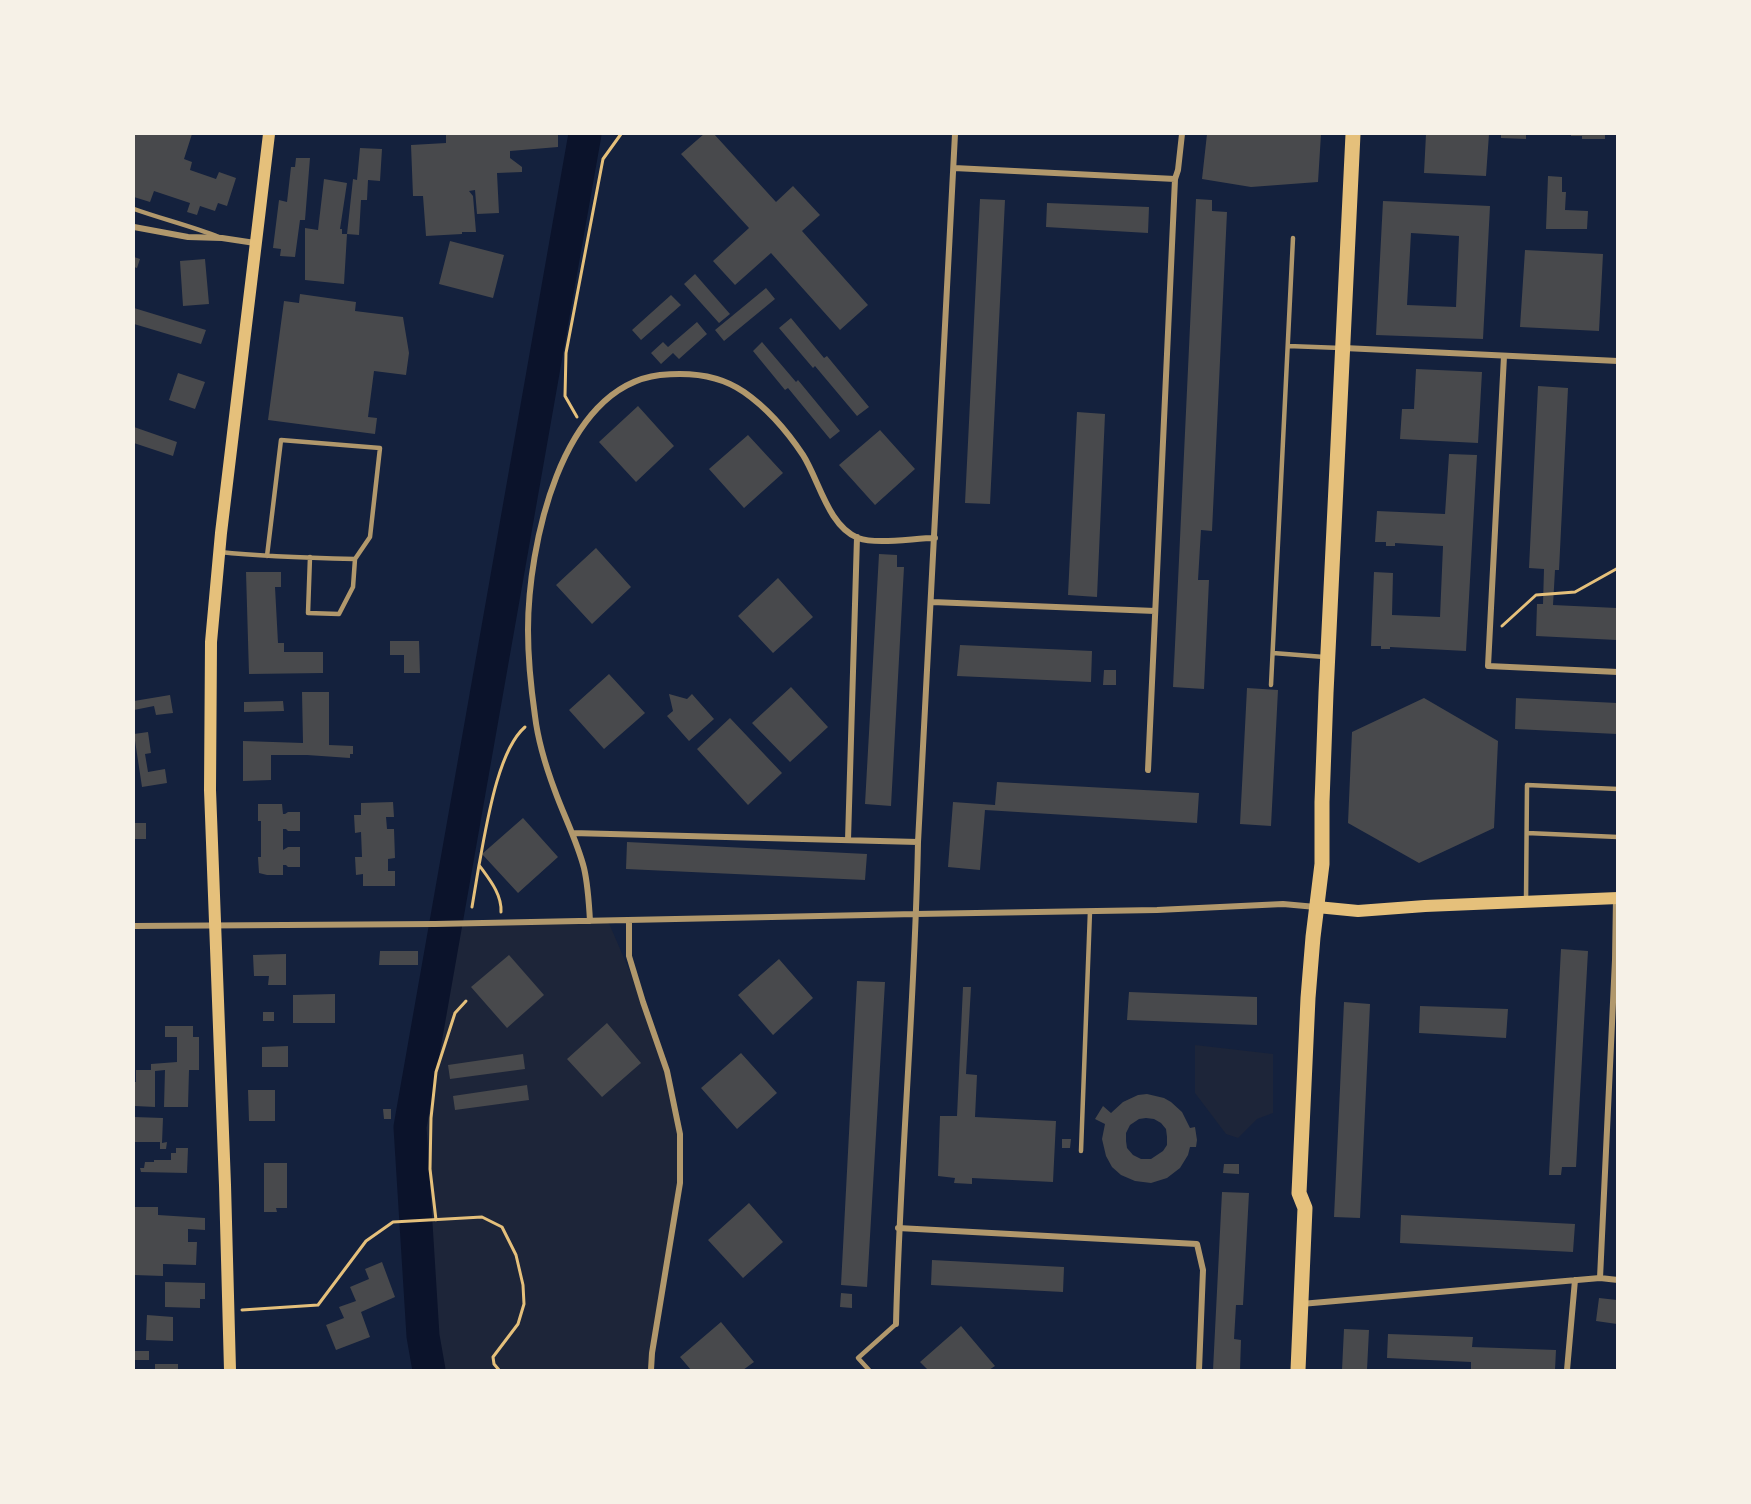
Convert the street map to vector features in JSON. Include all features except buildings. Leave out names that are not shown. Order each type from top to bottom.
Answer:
[{"type":"main road","points":[[230,1371],[214,926],[210,720],[211,642],[269,134]]},
{"type":"main road","points":[[1298,1371],[1305,1208],[1299,1193],[1308,998],[1322,864],[1322,802],[1328,658],[1353,134]]},
{"type":"main road","points":[[1317,907],[1358,911],[1617,898]]},
{"type":"street","points":[[896,1324],[898,1228],[955,134]]},
{"type":"street","points":[[1148,770],[1175,179],[1182,134]]},
{"type":"street","points":[[954,168],[1175,179]]},
{"type":"street","points":[[134,227],[188,237],[222,238],[255,243]]},
{"type":"street","points":[[1343,348],[1617,361]]},
{"type":"street","points":[[1504,356],[1488,666],[1617,672]]},
{"type":"street","points":[[590,921],[584,868],[546,766],[535,719],[529,669],[528,627],[536,543],[545,505],[564,459],[583,424],[602,403],[623,388],[651,376],[678,373],[722,380],[743,392],[780,424],[804,458],[837,521],[847,531],[868,540],[935,538]]},
{"type":"street","points":[[848,840],[857,537]]},
{"type":"street","points":[[932,602],[1155,611]]},
{"type":"street","points":[[572,833],[918,842]]},
{"type":"street","points":[[1600,1278],[1617,898]]},
{"type":"street","points":[[134,926],[629,921],[1158,910],[1283,904],[1317,907]]},
{"type":"street","points":[[629,921],[629,956],[667,1071],[680,1134],[680,1183],[651,1371]]},
{"type":"street","points":[[898,1228],[1197,1244],[1203,1270],[1199,1371]]},
{"type":"street","points":[[1301,1304],[1600,1278],[1617,1280]]},
{"type":"street","points":[[1567,1371],[1575,1280]]},
{"type":"lane","points":[[134,210],[222,238]]},
{"type":"lane","points":[[1271,685],[1293,238]]},
{"type":"lane","points":[[1287,346],[1343,348]]},
{"type":"lane","points":[[267,556],[281,440],[381,448],[370,537],[356,560],[353,587],[339,614],[308,613],[310,557]]},
{"type":"lane","points":[[220,552],[356,560]]},
{"type":"lane","points":[[1273,653],[1328,658]]},
{"type":"lane","points":[[1526,902],[1527,785],[1617,789]]},
{"type":"lane","points":[[1527,833],[1617,837]]},
{"type":"lane","points":[[1081,1151],[1090,911]]},
{"type":"lane","points":[[869,1371],[858,1358],[896,1324]]},
{"type":"path","points":[[576,416],[566,396],[566,353],[603,159],[621,134]]},
{"type":"path","points":[[1489,637],[1536,595],[1575,592],[1617,568]]},
{"type":"path","points":[[472,907],[492,801],[512,744],[522,729],[527,726]]},
{"type":"path","points":[[479,865],[493,884],[498,897],[501,906],[500,923]]},
{"type":"path","points":[[436,1220],[430,1169],[431,1118],[436,1072],[455,1012],[466,1001]]},
{"type":"path","points":[[228,1311],[318,1305],[366,1241],[393,1222],[482,1217],[502,1227],[516,1255],[523,1285],[524,1304],[518,1324],[493,1357],[494,1364],[499,1371]]},
{"type":"shaded area","points":[[608,921],[643,1002],[667,1071],[680,1134],[680,1183],[651,1370],[429,1370],[423,1336],[410,1127],[426,1035],[462,924]]},
{"type":"shaded area","points":[[1195,1045],[1273,1054],[1273,1113],[1257,1119],[1238,1138],[1226,1134],[1195,1093]]},
{"type":"waterway","points":[[429,1370],[423,1336],[410,1127],[585,134]]}]
